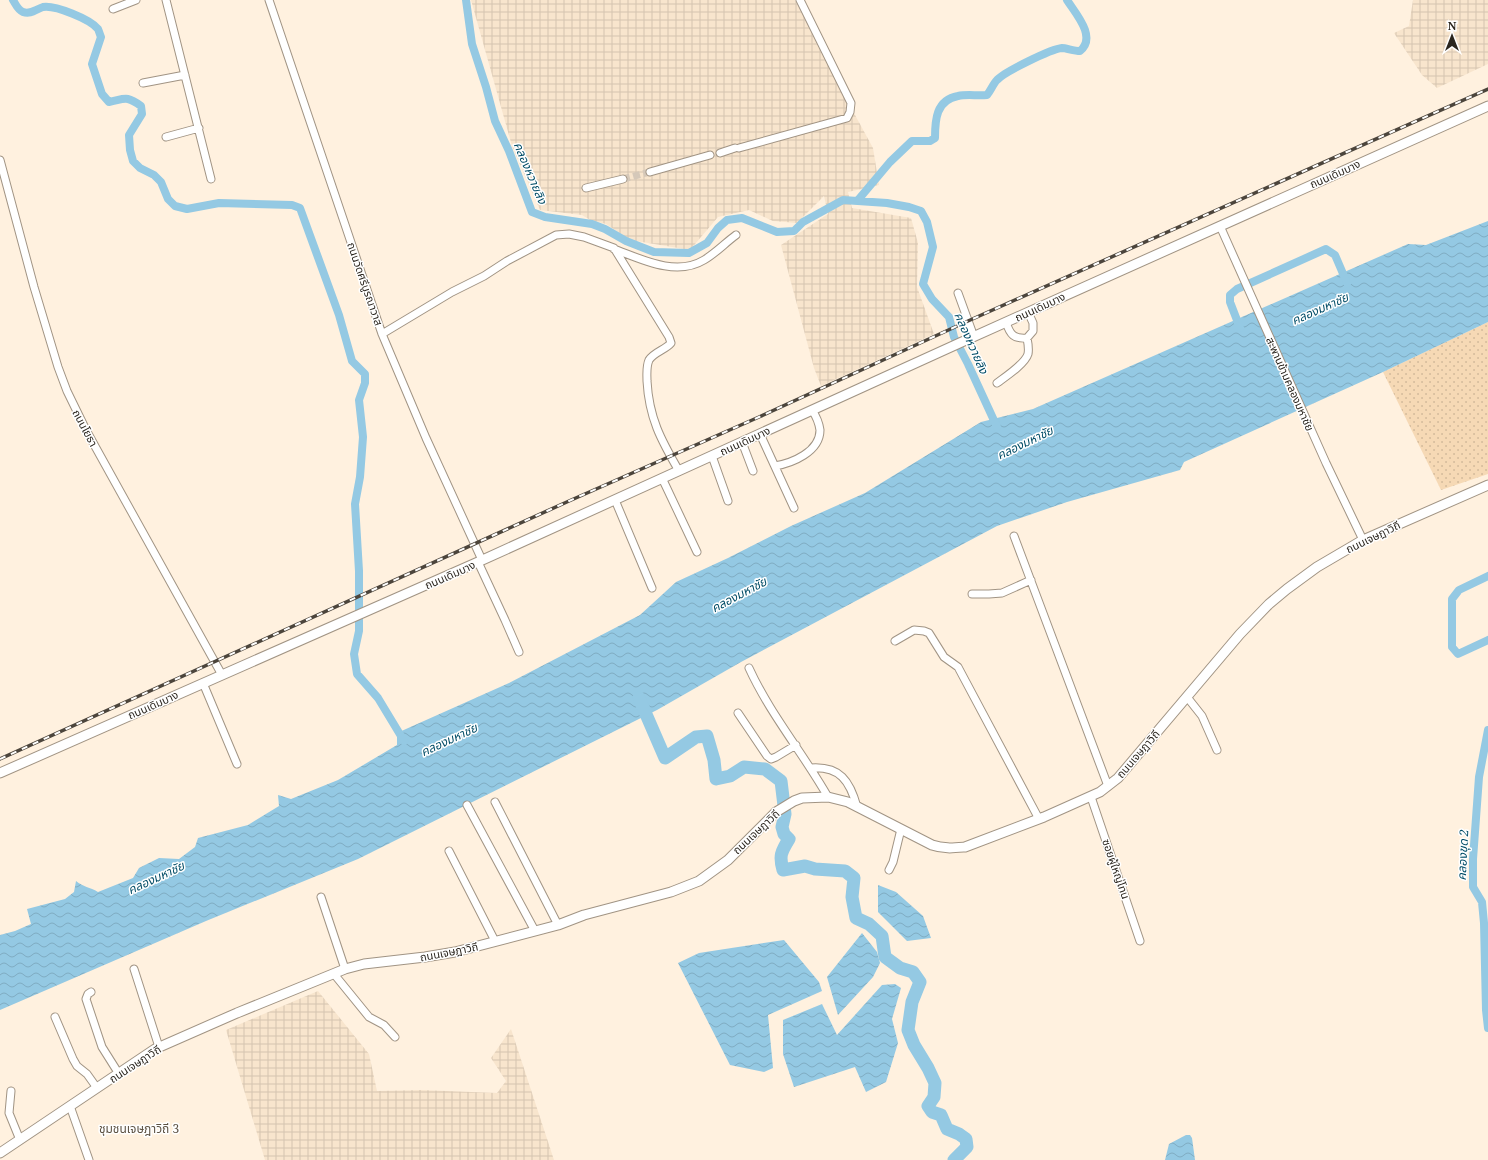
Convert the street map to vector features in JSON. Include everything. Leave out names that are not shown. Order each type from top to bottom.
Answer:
[{"type":"street","points":[[113,8],[136,0]]},
{"type":"street","points":[[166,0],[211,179]]},
{"type":"street","name":"ถนนวัดศรีบูรณาวาส","points":[[269,0],[382,334],[519,652]]},
{"type":"street","points":[[720,153],[847,118],[850,112],[851,103],[800,0]]},
{"type":"street","points":[[143,83],[185,75]]},
{"type":"street","name":"ถนนเดิมบาง","points":[[0,773],[480,561],[1028,312],[1488,106]]},
{"type":"street","points":[[166,137],[198,128]]},
{"type":"street","points":[[650,172],[710,155]]},
{"type":"street","name":"ถนนโยธา","points":[[0,160],[34,287],[58,367],[67,391],[86,430],[222,675]]},
{"type":"street","points":[[586,188],[623,179]]},
{"type":"street","name":"สะพานข้ามคลองมหาชัย","points":[[1220,226],[1326,463],[1363,540]]},
{"type":"street","points":[[382,334],[452,292],[484,276],[507,261],[556,235],[569,234],[584,237],[656,264],[673,267],[684,266],[704,260],[736,235]]},
{"type":"street","points":[[614,248],[669,337],[671,343],[650,359],[647,367],[648,394],[649,406],[662,442],[678,471]]},
{"type":"street","points":[[958,293],[974,337]]},
{"type":"street","points":[[997,384],[1027,357],[1027,338],[1033,331],[1033,323],[1028,312]]},
{"type":"street","points":[[1006,322],[1008,332],[1014,337],[1027,338]]},
{"type":"street","points":[[775,466],[786,464],[806,454],[819,437],[820,429],[812,410]]},
{"type":"street","points":[[760,434],[794,508]]},
{"type":"street","points":[[742,442],[753,471]]},
{"type":"street","points":[[712,456],[728,501]]},
{"type":"street","points":[[662,478],[697,552]]},
{"type":"street","name":"ถนนเจษฎาวิถี","points":[[0,1153],[159,1047],[345,969],[364,964],[436,956],[558,925],[584,915],[671,892],[699,881],[728,860],[780,809],[794,801],[811,797],[828,797],[848,802],[932,845],[942,848],[952,848],[965,847],[1039,819],[1091,797],[1118,778],[1240,634],[1269,604],[1287,589],[1317,567],[1363,540],[1488,485]]},
{"type":"street","points":[[615,500],[652,588]]},
{"type":"street","points":[[1014,536],[1108,786]]},
{"type":"street","points":[[972,594],[1002,593],[1031,580]]},
{"type":"street","points":[[895,641],[914,630],[929,633],[944,657],[958,668],[1039,819]]},
{"type":"street","points":[[749,668],[766,701],[811,768],[828,797]]},
{"type":"street","points":[[203,683],[237,764]]},
{"type":"street","points":[[1187,697],[1202,716],[1217,750]]},
{"type":"street","points":[[738,713],[767,756],[771,759],[796,745]]},
{"type":"street","points":[[811,768],[822,767],[833,770],[842,777],[848,783],[857,807]]},
{"type":"street","name":"ซอยผู้ใหญ่โทน","points":[[1091,797],[1140,941]]},
{"type":"street","points":[[494,802],[558,925]]},
{"type":"street","points":[[467,805],[535,931]]},
{"type":"street","points":[[889,870],[895,854],[901,829]]},
{"type":"street","points":[[449,851],[496,941]]},
{"type":"street","points":[[321,897],[345,969]]},
{"type":"street","points":[[134,969],[159,1047]]},
{"type":"street","points":[[334,974],[369,1017],[384,1025],[395,1037]]},
{"type":"street","points":[[91,992],[87,996],[86,1000],[106,1055],[119,1074]]},
{"type":"street","points":[[54,1017],[73,1060],[77,1066],[87,1074],[97,1088]]},
{"type":"street","points":[[11,1091],[9,1113],[20,1140]]},
{"type":"street","points":[[70,1106],[89,1160]]},
{"type":"shaded area","points":[[471,0],[795,0],[824,58],[873,148],[879,185],[848,192],[852,208],[911,218],[918,243],[917,287],[934,334],[821,386],[814,368],[781,245],[828,214],[824,196],[797,223],[773,221],[749,210],[718,217],[690,250],[630,240],[606,224],[590,220],[582,215],[540,210],[512,146]]},
{"type":"shaded area","points":[[1413,0],[1488,0],[1488,64],[1437,88],[1422,75],[1394,33],[1409,26]]},
{"type":"shaded area","points":[[1488,322],[1488,474],[1441,490],[1383,372]]},
{"type":"shaded area","points":[[318,991],[369,1054],[377,1091],[421,1090],[497,1093],[506,1081],[491,1058],[511,1029],[554,1160],[265,1160],[226,1030]]},
{"type":"water","name":"คลองมหาชัย","points":[[1488,221],[1488,322],[1383,372],[1184,462],[1180,470],[1067,502],[997,526],[741,662],[657,710],[358,859],[206,921],[0,1010],[0,935],[15,931],[31,924],[27,909],[65,899],[74,892],[76,881],[81,885],[98,892],[133,878],[139,868],[159,858],[179,859],[195,847],[198,838],[248,825],[279,806],[278,795],[291,799],[338,780],[397,745],[397,733],[509,683],[640,615],[676,582],[791,526],[865,493],[981,422],[1033,409],[1408,244],[1426,245]]},
{"type":"water","points":[[878,885],[896,892],[923,916],[931,938],[907,941],[878,912]]},
{"type":"water","points":[[862,933],[877,952],[880,963],[873,977],[838,1015],[827,977]]},
{"type":"water","points":[[784,940],[819,982],[822,991],[768,1015],[773,1068],[764,1072],[730,1065],[678,963],[699,953]]},
{"type":"water","points":[[895,984],[901,988],[892,1019],[898,1043],[886,1082],[866,1092],[855,1067],[794,1087],[783,1054],[783,1020],[822,1004],[837,1035],[882,985]]},
{"type":"water","points":[[1186,1135],[1190,1135],[1192,1138],[1195,1160],[1165,1160],[1169,1144]]},
{"type":"waterway","points":[[13,0],[18,9],[23,12],[31,12],[43,7],[56,8],[80,17],[98,29],[101,37],[92,64],[102,94],[109,102],[129,99],[141,106],[142,114],[129,135],[130,150],[133,161],[140,168],[154,175],[161,182],[168,199],[175,206],[187,209],[219,203],[292,205],[300,208],[339,315],[352,361],[365,374],[365,383],[359,400],[363,437],[360,477],[355,504],[359,571],[359,631],[354,654],[357,674],[378,698],[404,741]]},
{"type":"waterway","name":"คลองหวายลิง","points":[[466,0],[472,44],[495,121],[509,151],[532,212],[545,217],[592,224],[605,229],[626,241],[654,252],[689,253],[707,243],[718,228],[727,220],[742,218],[777,232],[794,231],[803,222],[843,200],[887,203],[921,211],[927,222],[933,247],[923,284],[932,299],[949,317],[954,337],[997,427]]},
{"type":"waterway","points":[[858,200],[890,162],[912,141],[930,141],[935,138],[936,118],[941,106],[945,102],[951,98],[961,95],[987,95],[1001,76],[1048,52],[1062,48],[1080,51],[1085,45],[1086,32],[1080,19],[1067,0]]},
{"type":"waterway","points":[[1240,328],[1230,302],[1230,295],[1237,289],[1326,249],[1335,255],[1347,283]]},
{"type":"waterway","name":"คลองขุด 2","points":[[1488,576],[1459,590],[1452,599],[1452,647],[1458,654],[1488,640]]},
{"type":"waterway","points":[[639,698],[665,758],[696,737],[707,736],[714,760],[716,779],[730,776],[744,767],[765,769],[781,781],[785,814],[782,827],[784,834],[789,839],[782,854],[781,861],[783,870],[805,866],[815,869],[845,871],[854,878],[852,897],[856,918],[869,924],[882,936],[885,957],[900,968],[913,972],[920,982],[912,1002],[908,1030],[914,1045],[935,1083],[934,1097],[928,1106],[932,1112],[941,1115],[947,1129],[966,1139],[967,1147],[954,1160]]},
{"type":"waterway","name":"คลองขุด 2","points":[[1488,730],[1479,777],[1473,859],[1473,887],[1482,902],[1484,923],[1486,1010],[1488,1028]]},
{"type":"tunnel","points":[[623,179],[650,172]]},
{"type":"railway","points":[[0,759],[569,501],[759,417],[968,321],[1488,89]]},
{"type":"district","name":"ชุมชนเจษฎาวิถี 3","points":[[139,1129]]}]
